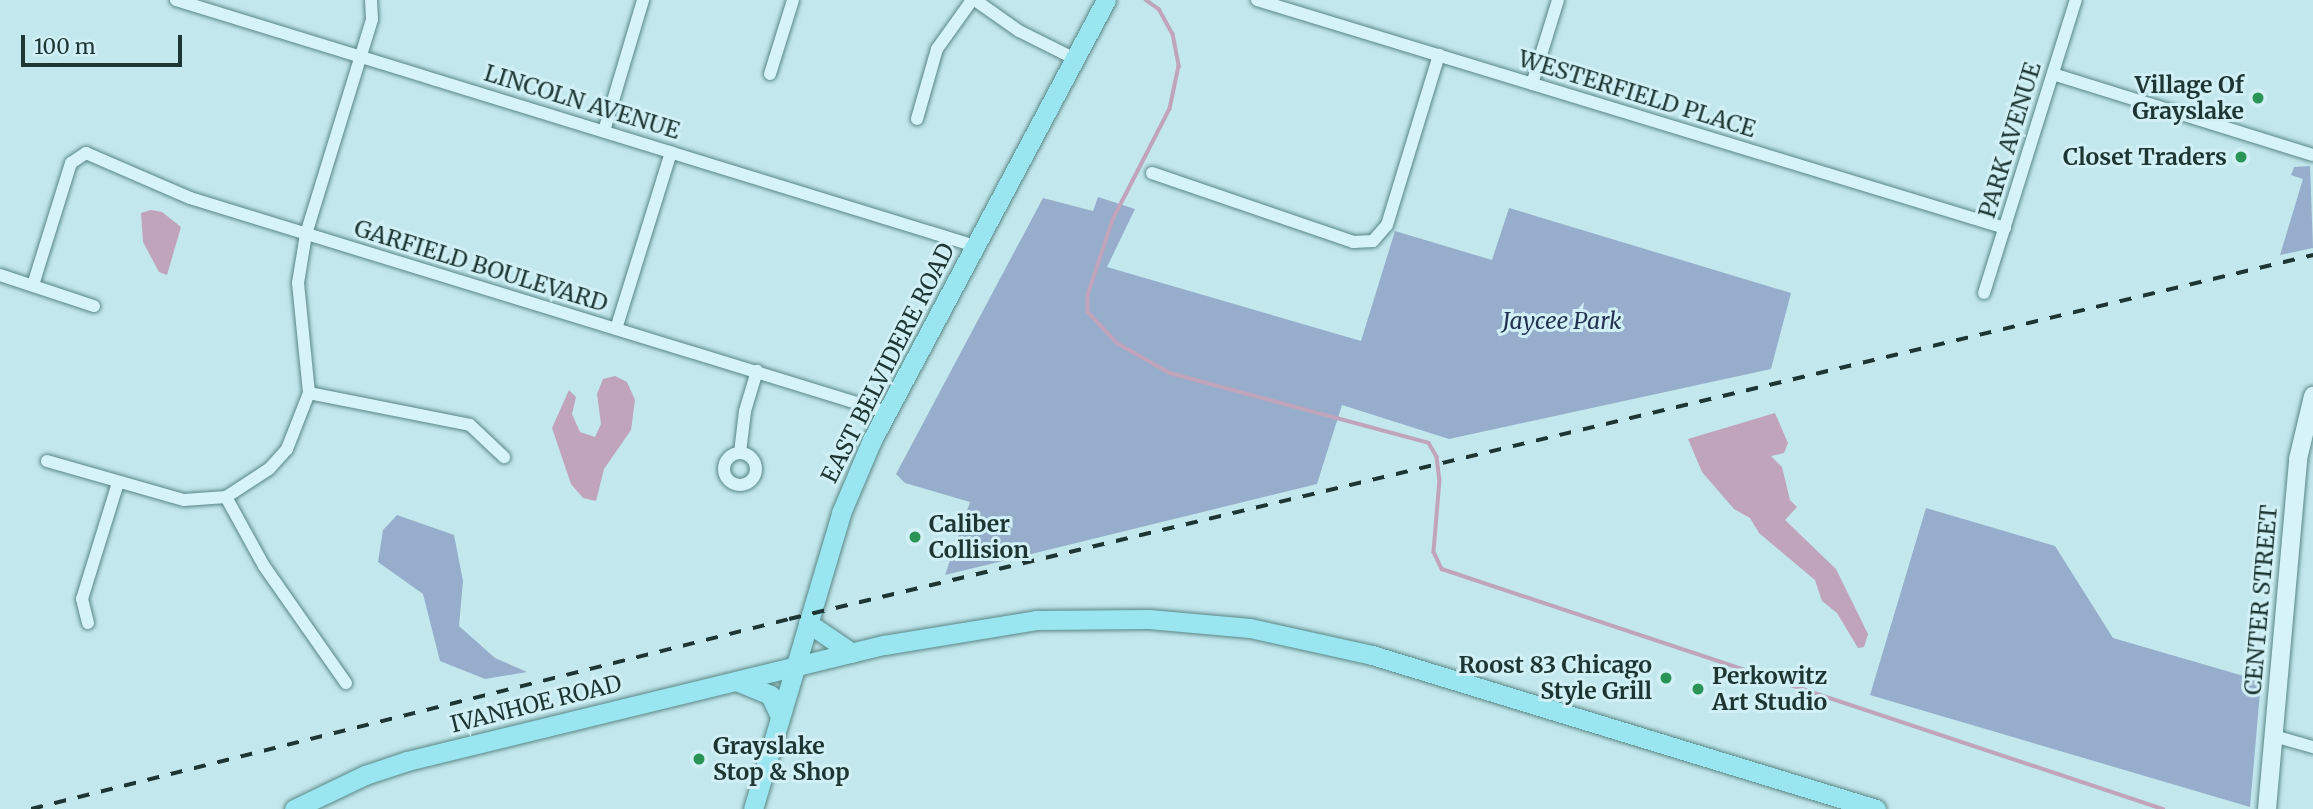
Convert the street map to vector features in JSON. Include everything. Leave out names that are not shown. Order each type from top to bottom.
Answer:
[{"type":"main road","name":"EAST BELVIDERE ROAD","points":[[753,809],[841,513],[886,412],[1106,0]]},
{"type":"main road","name":"IVANHOE ROAD","points":[[295,809],[365,775],[407,761],[852,653],[1036,620],[1149,619],[1250,628],[1372,655],[1876,809]]},
{"type":"main road","points":[[808,624],[852,653]]},
{"type":"main road","points":[[735,681],[770,695],[780,716]]},
{"type":"street","name":"LINCOLN AVENUE","points":[[176,0],[975,246]]},
{"type":"street","points":[[47,461],[184,500],[226,497],[269,469],[287,449],[309,394],[298,283],[306,234],[358,55],[372,19],[371,0]]},
{"type":"street","points":[[604,131],[643,0]]},
{"type":"street","points":[[770,74],[793,0]]},
{"type":"street","points":[[917,119],[937,49],[973,0],[1019,31],[1074,59]]},
{"type":"street","name":"WESTERFIELD PLACE","points":[[1257,0],[2005,228]]},
{"type":"street","points":[[1532,83],[1558,0]]},
{"type":"street","name":"PARK AVENUE","points":[[1984,293],[2074,0]]},
{"type":"street","points":[[1152,173],[1353,242],[1373,241],[1387,225],[1439,55]]},
{"type":"street","points":[[2053,74],[2313,155]]},
{"type":"street","points":[[616,329],[671,152]]},
{"type":"street","name":"GARFIELD BOULEVARD","points":[[33,285],[71,163],[80,154],[94,154],[190,198],[886,412]]},
{"type":"street","points":[[0,275],[94,306]]},
{"type":"street","points":[[740,453],[745,411],[757,371]]},
{"type":"street","points":[[309,394],[470,425],[505,457]]},
{"type":"street","name":"CENTER STREET","points":[[2267,809],[2294,498],[2311,406]]},
{"type":"street","points":[[88,623],[82,599],[118,483]]},
{"type":"street","points":[[226,497],[264,566],[346,683]]},
{"type":"street","points":[[2274,736],[2313,747]]},
{"type":"green space","points":[[2310,166],[2313,248],[2280,255],[2303,179],[2291,175],[2294,167]]},
{"type":"green space","name":"Jaycee Park","points":[[1098,197],[1135,209],[1107,267],[1361,341],[1395,231],[1492,260],[1509,208],[1791,293],[1771,369],[1449,439],[1342,405],[1317,484],[945,575],[970,502],[905,483],[896,474],[1043,198],[1093,211]]},
{"type":"green space","points":[[1926,508],[2055,546],[2113,638],[2261,681],[2250,807],[1870,695]]},
{"type":"green space","points":[[397,515],[454,535],[463,581],[459,626],[495,658],[527,672],[485,679],[440,661],[423,594],[378,562],[383,530]]},
{"type":"shaded area","points":[[151,210],[162,212],[181,227],[167,275],[159,272],[143,242],[141,213]]},
{"type":"shaded area","points":[[615,376],[627,382],[635,400],[631,430],[604,469],[596,501],[583,498],[571,484],[552,428],[569,390],[576,397],[572,414],[580,432],[595,437],[601,424],[597,394],[603,379]]},
{"type":"shaded area","points":[[1775,413],[1788,443],[1784,453],[1771,456],[1782,467],[1790,500],[1797,507],[1785,520],[1836,569],[1868,634],[1864,647],[1858,648],[1837,613],[1822,601],[1815,580],[1759,533],[1750,518],[1734,509],[1702,472],[1688,439]]},
{"type":"waterway","points":[[1146,0],[1159,9],[1173,34],[1179,66],[1170,109],[1113,220],[1088,295],[1088,312],[1117,343],[1170,373],[1429,443],[1437,457],[1440,480],[1434,552],[1442,569],[2163,809]]},
{"type":"railway","points":[[31,809],[789,619],[2313,255]]},
{"type":"place","name":"Village Of Grayslake","points":[[2258,98]]},
{"type":"place","name":"Closet Traders","points":[[2241,157]]},
{"type":"place","name":"Caliber Collision","points":[[915,537]]},
{"type":"place","name":"Roost 83 Chicago Style Grill","points":[[1666,678]]},
{"type":"place","name":"Perkowitz Art Studio","points":[[1698,689]]},
{"type":"place","name":"Grayslake Stop & Shop","points":[[699,759]]}]
